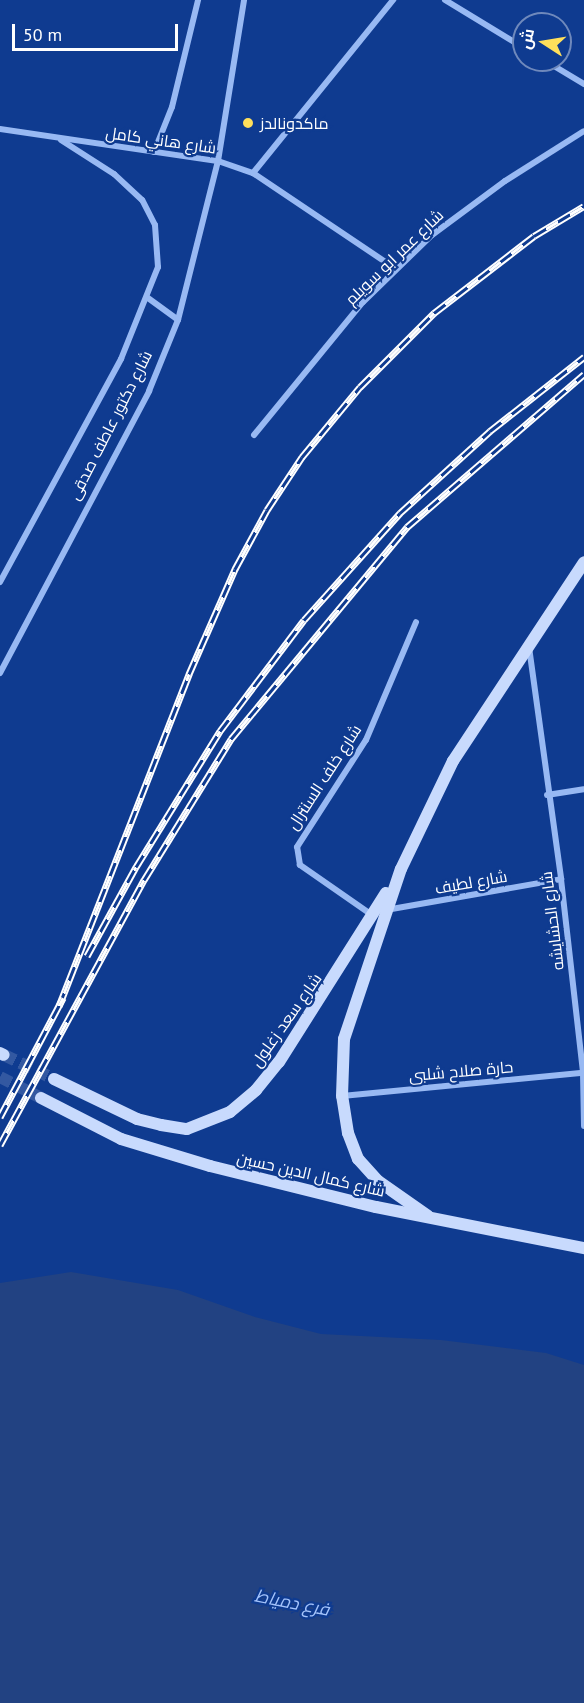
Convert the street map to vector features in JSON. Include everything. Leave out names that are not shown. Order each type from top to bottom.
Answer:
[{"type":"main road","name":"شارع سعد زغلول","points":[[428,1216],[378,1181],[358,1158],[348,1133],[342,1096],[344,1039],[401,869],[453,761],[528,642],[584,562]]},
{"type":"main road","name":"شارع سعد زغلول","points":[[54,1079],[137,1119],[187,1129],[209,1123],[256,1090],[279,1062],[401,869]]},
{"type":"main road","name":"شارع كمال الدين حسين","points":[[41,1098],[121,1139],[161,1153],[305,1191],[584,1248]]},
{"type":"street","points":[[154,152],[172,107],[198,0]]},
{"type":"street","name":"شارع دكتور عاطف صدقى","points":[[0,673],[149,391],[178,320],[218,161],[244,0]]},
{"type":"street","points":[[253,173],[393,0]]},
{"type":"street","points":[[445,0],[512,41]]},
{"type":"street","points":[[564,72],[584,84]]},
{"type":"street","name":"شارع هاني كامل","points":[[0,129],[61,140],[218,161],[253,173],[396,269]]},
{"type":"street","name":"شارع عمر ابو سويلم","points":[[254,435],[363,302],[396,269],[468,206],[584,131]]},
{"type":"street","name":"شارع دكتور عاطف صدقى","points":[[0,582],[121,359],[148,298],[158,250],[150,212],[114,174],[61,140]]},
{"type":"street","points":[[148,298],[178,320]]},
{"type":"street","name":"شارع خلف السنترال","points":[[373,915],[300,865],[297,847],[366,740],[416,622]]},
{"type":"street","name":"شارع الحشايشه","points":[[528,642],[547,795],[561,879],[583,1073],[584,1126]]},
{"type":"street","points":[[547,795],[584,789]]},
{"type":"street","name":"شارع لطيف","points":[[386,910],[561,879]]},
{"type":"street","name":"حارة صلاح شلبى","points":[[342,1096],[583,1073]]},
{"type":"water","name":"فرع دمياط","points":[[71,1272],[178,1290],[255,1317],[321,1334],[441,1340],[546,1353],[584,1365],[584,1703],[0,1703],[0,1283]]},
{"type":"tunnel","points":[[4,1055],[54,1079]]},
{"type":"tunnel","points":[[0,1077],[41,1098]]},
{"type":"railway","points":[[59,1006],[189,674],[235,569],[267,510],[302,457],[360,387],[434,313],[534,236],[584,206]]},
{"type":"railway","points":[[87,956],[136,867],[220,731],[304,620],[400,513],[490,431],[584,357]]},
{"type":"railway","points":[[0,1145],[144,880],[231,739],[407,527],[584,374]]},
{"type":"railway","points":[[0,1117],[63,998]]},
{"type":"place","name":"ماكدونالدز","points":[[248,123]]}]
